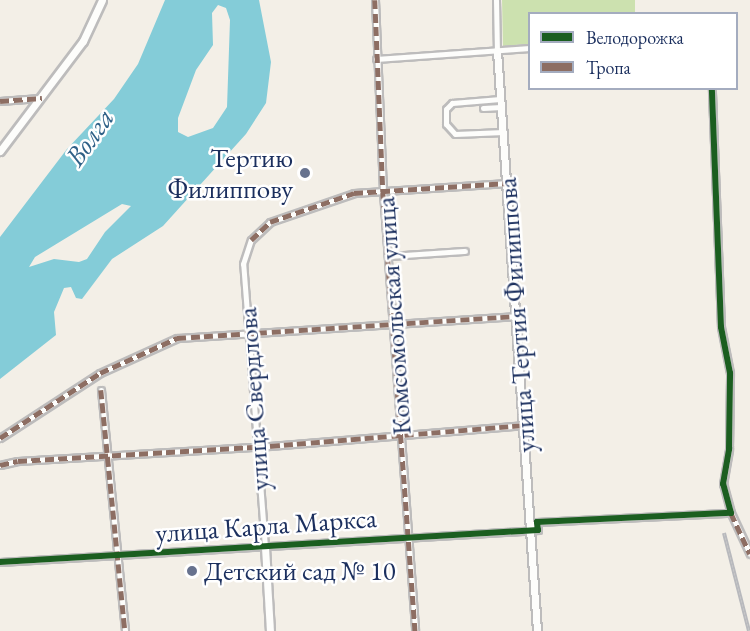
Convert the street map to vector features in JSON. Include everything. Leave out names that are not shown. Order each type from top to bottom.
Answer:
[{"type":"street","points":[[0,151],[83,41],[102,0]]},
{"type":"street","name":"Комсомольская улица","points":[[375,0],[376,59],[388,256],[415,631]]},
{"type":"street","name":"улица Тертия Филиппова","points":[[496,0],[497,51],[508,183],[515,316],[533,530],[537,631]]},
{"type":"street","points":[[376,59],[528,48]]},
{"type":"street","points":[[712,90],[721,327],[730,373],[729,449],[723,484],[731,513],[750,554]]},
{"type":"street","points":[[0,101],[42,98]]},
{"type":"street","points":[[500,99],[452,103],[446,109],[446,124],[455,134],[504,132]]},
{"type":"street","points":[[483,108],[501,107]]},
{"type":"street","points":[[384,192],[508,183]]},
{"type":"street","name":"улица Свердлова","points":[[270,631],[243,264],[251,240],[270,222],[354,193],[384,192]]},
{"type":"street","points":[[388,256],[465,251]]},
{"type":"street","points":[[0,438],[100,373],[177,338],[515,316]]},
{"type":"street","points":[[101,390],[116,557],[123,580],[125,631]]},
{"type":"street","points":[[0,465],[18,460],[256,447],[402,433],[523,425]]},
{"type":"street","name":"улица Карла Маркса","points":[[0,562],[116,557],[408,536],[533,530],[537,522],[731,513]]},
{"type":"street","points":[[740,530],[750,534]]},
{"type":"green space","points":[[502,0],[635,0],[635,12],[528,12],[528,44],[503,46]]},
{"type":"water","name":"Волга","points":[[165,0],[259,0],[271,62],[266,103],[246,134],[163,226],[112,259],[82,299],[76,298],[71,287],[64,288],[54,312],[56,335],[0,379],[0,237],[67,149],[114,99],[138,64]],"holes":[[[218,5],[226,8],[230,20],[227,107],[213,128],[188,137],[178,132],[178,118],[196,70],[213,45],[212,13]],[[122,204],[131,206],[105,232],[87,259],[79,262],[54,259],[29,267],[35,257]]]},
{"type":"railway","points":[[724,533],[749,631]]},
{"type":"marked path","points":[[375,0],[383,192],[415,631]]},
{"type":"marked path","points":[[0,101],[42,98]]},
{"type":"marked path","points":[[251,240],[270,222],[354,193],[508,183]]},
{"type":"marked path","points":[[0,438],[100,373],[177,338],[515,316]]},
{"type":"marked path","points":[[101,390],[125,631]]},
{"type":"marked path","points":[[0,465],[18,461],[257,447],[523,425]]},
{"type":"marked path","points":[[731,513],[750,554]]},
{"type":"cycle path","points":[[0,562],[538,530],[537,522],[731,513],[723,484],[729,449],[730,373],[721,327],[712,90]]},
{"type":"place","name":"Тертию Филиппову","points":[[305,173]]},
{"type":"place","name":"Детский сад № 10","points":[[192,571]]}]
